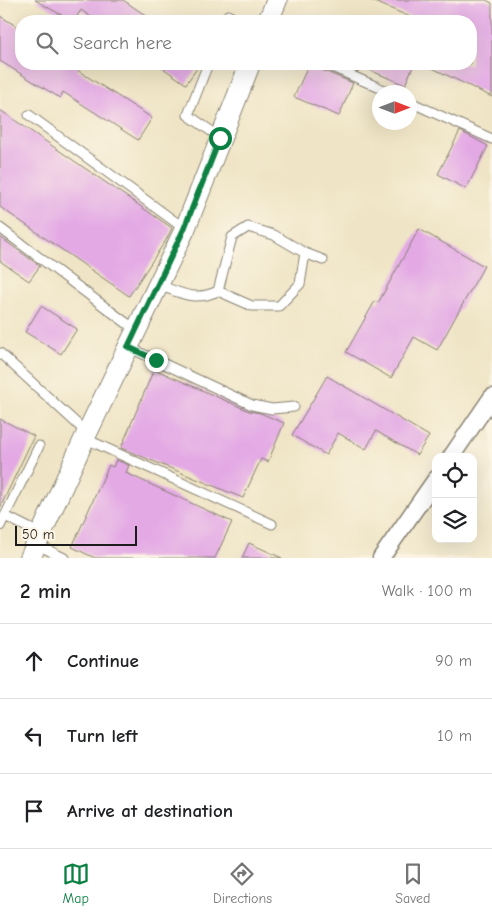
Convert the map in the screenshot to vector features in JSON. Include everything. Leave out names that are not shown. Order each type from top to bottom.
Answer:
[{"type":"street","points":[[271,15],[277,0]]},
{"type":"street","points":[[36,546],[85,436],[184,229],[248,70]]},
{"type":"street","points":[[454,453],[492,397]]},
{"type":"street","points":[[381,558],[432,485]]},
{"type":"lane","points":[[206,70],[188,115],[220,138]]},
{"type":"lane","points":[[339,70],[373,85]]},
{"type":"lane","points":[[417,105],[492,138]]},
{"type":"lane","points":[[29,114],[184,229]]},
{"type":"lane","points":[[0,228],[125,322],[132,338],[252,406],[272,409],[294,407]]},
{"type":"lane","points":[[218,290],[232,237],[248,228],[274,236],[323,260]]},
{"type":"lane","points":[[158,285],[187,296],[205,296],[218,290],[252,306],[279,306],[300,284],[306,253]]},
{"type":"lane","points":[[0,353],[85,436],[272,524]]},
{"type":"lane","points":[[0,526],[39,446]]},
{"type":"lane","points":[[5,516],[36,546],[64,558]]},
{"type":"building","points":[[35,0],[123,0],[145,15],[88,15],[81,10],[78,15],[61,15]]},
{"type":"building","points":[[370,0],[486,0],[492,3],[492,97],[436,70],[477,70],[477,15],[406,15]]},
{"type":"building","points":[[0,16],[15,25],[15,70],[77,70],[152,118],[138,140],[63,92],[60,98],[0,61]]},
{"type":"building","points":[[166,70],[196,70],[186,84]]},
{"type":"building","points":[[306,70],[322,70],[353,83],[339,116],[294,97]]},
{"type":"building","points":[[369,70],[411,70],[405,85]]},
{"type":"building","points":[[0,110],[172,228],[129,296],[0,207]]},
{"type":"building","points":[[460,131],[488,146],[466,189],[438,174]]},
{"type":"building","points":[[419,229],[484,266],[437,350],[414,337],[391,378],[346,352],[375,301],[378,303]]},
{"type":"building","points":[[0,237],[40,266],[29,281],[0,261]]},
{"type":"building","points":[[41,306],[77,329],[61,354],[25,332]]},
{"type":"building","points":[[154,369],[249,411],[260,413],[284,423],[268,462],[261,459],[243,498],[121,448]]},
{"type":"building","points":[[327,376],[429,436],[417,455],[376,431],[366,449],[338,433],[326,455],[292,435]]},
{"type":"building","points":[[0,419],[34,436],[0,508]]},
{"type":"building","points":[[116,460],[129,465],[126,473],[232,522],[215,558],[95,558],[72,547],[109,465],[113,467]]},
{"type":"building","points":[[249,543],[282,558],[242,558]]},
{"type":"route","points":[[156,360],[128,347],[184,229],[220,138]]}]
